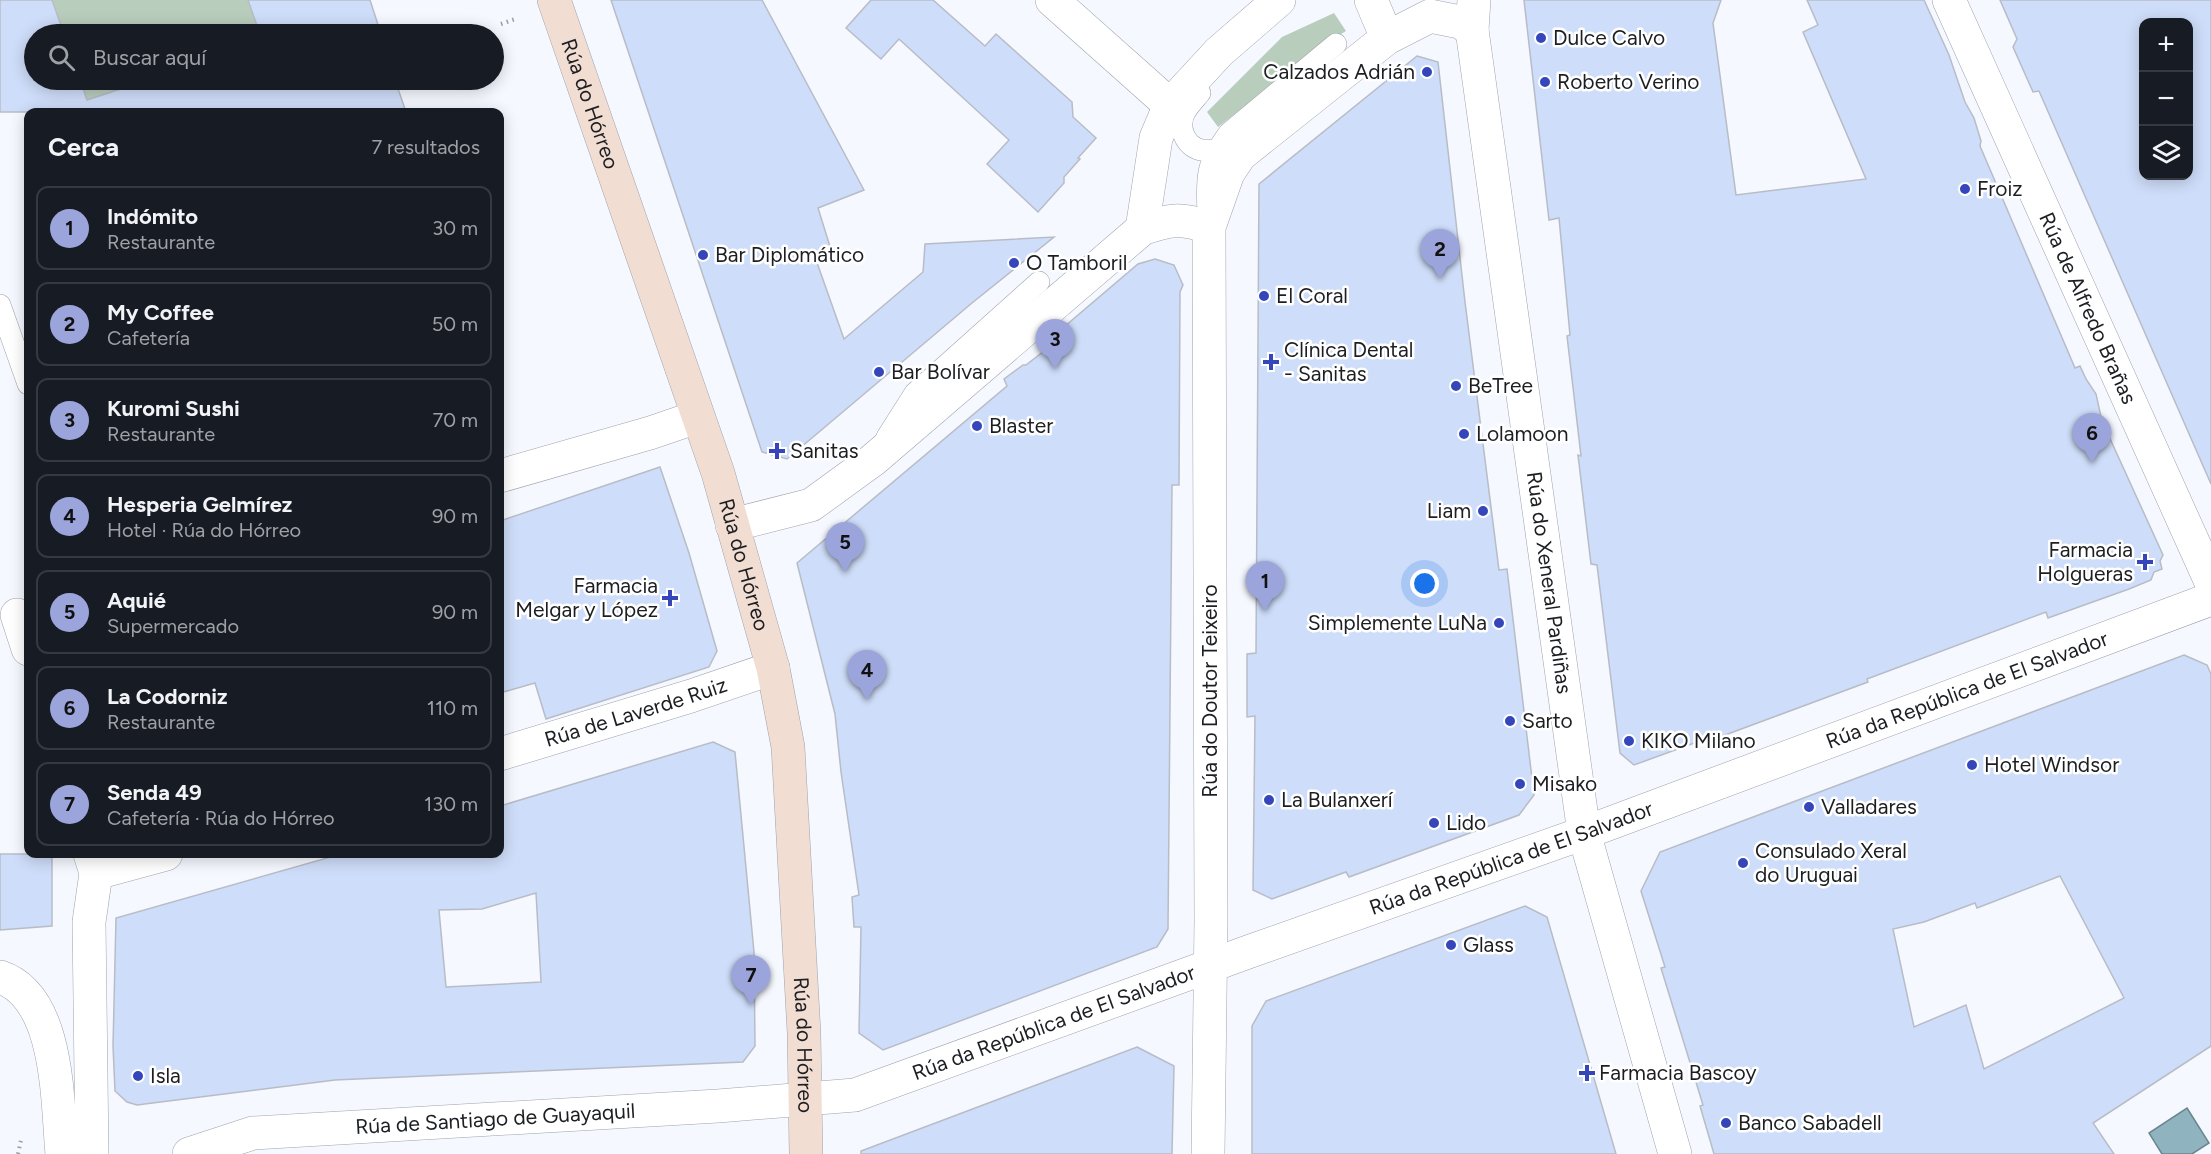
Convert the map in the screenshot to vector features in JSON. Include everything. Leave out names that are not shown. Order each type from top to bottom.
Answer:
[{"type":"street","name":"Rúa do Hórreo","points":[[554,0],[718,473],[773,668],[788,747],[807,1099],[806,1154]]},
{"type":"street","points":[[1052,0],[1170,105]]},
{"type":"street","points":[[1142,229],[1156,138],[1170,105],[1219,52],[1279,0]]},
{"type":"street","points":[[1371,0],[1387,38]]},
{"type":"street","name":"Rúa de Alfredo Brañas","points":[[1949,0],[2211,582]]},
{"type":"street","name":"Rúa do Doutor Teixeiro","points":[[1208,1154],[1209,227],[1228,173],[1240,155],[1387,38],[1430,16],[1460,21],[1473,15]]},
{"type":"street","name":"Rúa do Xeneral Pardiñas","points":[[1473,15],[1584,833],[1675,1154]]},
{"type":"street","points":[[732,525],[811,505],[873,460],[1142,229],[1167,220],[1189,221],[1209,227]]},
{"type":"street","points":[[504,475],[650,433],[697,417]]},
{"type":"street","name":"Rúa da República de El Salvador","points":[[807,1099],[855,1095],[1584,833],[2211,599]]},
{"type":"street","points":[[15,616],[24,639]]},
{"type":"street","name":"Rúa de Laverde Ruiz","points":[[504,753],[691,696],[773,668]]},
{"type":"street","points":[[92,1154],[89,922],[93,863],[134,858]]},
{"type":"street","points":[[0,977],[12,981],[32,999],[44,1024],[52,1051],[62,1154]]},
{"type":"street","name":"Rúa de Santiago de Guayaquil","points":[[189,1154],[254,1133],[807,1099]]},
{"type":"lane","points":[[1209,227],[1206,180],[1216,150],[1229,132],[1336,44]]},
{"type":"lane","points":[[1216,150],[1201,150],[1188,142],[1183,135],[1181,124],[1185,112],[1210,80],[1219,52]]},
{"type":"lane","points":[[873,460],[915,393],[1039,282]]},
{"type":"lane","points":[[0,305],[24,373]]},
{"type":"path","points":[[501,24],[518,18]]},
{"type":"green space","points":[[52,0],[248,0],[256,24],[60,24]]},
{"type":"green space","points":[[1334,13],[1346,31],[1317,49],[1218,127],[1207,112],[1282,37]]},
{"type":"green space","points":[[83,90],[118,90],[100,96],[104,108],[90,108]]},
{"type":"water","points":[[2187,1108],[2209,1143],[2192,1154],[2162,1154],[2149,1133]]},
{"type":"building","points":[[0,0],[52,0],[60,24],[24,24],[24,90],[84,90],[87,100],[118,90],[398,90],[405,108],[24,108],[24,112],[0,112]]},
{"type":"building","points":[[248,0],[370,0],[378,24],[256,24]]},
{"type":"building","points":[[611,0],[762,0],[864,190],[818,208],[832,253],[815,257],[844,339],[923,272],[925,244],[1054,237],[787,459],[762,452]]},
{"type":"building","points":[[871,0],[933,0],[985,46],[996,34],[1072,102],[1073,117],[1096,138],[1064,177],[1064,183],[1038,212],[987,164],[1009,140],[899,39],[881,59],[846,28]]},
{"type":"building","points":[[1524,0],[1721,0],[1713,23],[1736,195],[1866,179],[1803,32],[1818,25],[1807,0],[1924,0],[1949,55],[1965,102],[1974,118],[1981,141],[1980,146],[2075,368],[2080,366],[2096,394],[2102,421],[2163,555],[2160,561],[2162,569],[2154,572],[2151,580],[2129,589],[2048,618],[2046,612],[1709,741],[1708,738],[1634,765],[1620,753],[1597,565],[1591,564],[1578,455],[1581,456],[1567,336],[1570,335],[1559,218],[1549,220]]},
{"type":"building","points":[[2000,0],[2211,0],[2211,484],[2039,91],[2033,92],[2013,47],[2017,39]]},
{"type":"building","points":[[1417,56],[1438,62],[1465,302],[1499,570],[1507,569],[1534,795],[1519,815],[1349,877],[1346,872],[1272,899],[1253,890],[1255,716],[1247,717],[1247,654],[1256,653],[1259,184]]},
{"type":"building","points":[[1155,259],[1174,265],[1183,285],[1180,292],[1179,485],[1172,485],[1168,929],[1157,947],[883,1050],[859,1033],[861,927],[854,927],[852,897],[859,895],[835,714],[797,563],[1007,386],[1004,379],[1067,333],[1064,327],[1138,264]]},
{"type":"building","points":[[660,467],[689,553],[717,651],[709,667],[546,719],[535,683],[504,692],[504,520]]},
{"type":"building","points":[[2184,655],[2207,665],[2211,674],[2211,1046],[2093,1123],[2114,1154],[1714,1154],[1700,1106],[1703,1105],[1661,968],[1665,967],[1641,891],[1660,852]],"holes":[[[2060,876],[2124,998],[1984,1069],[1966,1005],[1914,1027],[1893,929],[1924,922],[1975,903],[1977,908]]]},
{"type":"building","points":[[713,742],[735,752],[754,952],[755,1046],[743,1062],[335,1080],[137,1105],[127,1102],[115,1091],[113,1046],[116,918],[327,858],[504,858],[504,805]],"holes":[[[536,893],[541,982],[446,987],[439,910],[482,909]]]},
{"type":"building","points":[[0,854],[24,854],[24,858],[52,858],[52,926],[0,930]]},
{"type":"building","points":[[1525,906],[1547,917],[1616,1154],[1252,1154],[1252,1026],[1266,1001]]},
{"type":"building","points":[[1137,1047],[1174,1066],[1172,1154],[861,1154],[861,1151]]},
{"type":"place","name":"Dulce Calvo","points":[[1541,38]]},
{"type":"place","name":"Calzados Adrián","points":[[1427,72]]},
{"type":"place","name":"Roberto Verino","points":[[1545,82]]},
{"type":"place","name":"Froiz","points":[[1965,189]]},
{"type":"place","name":"Bar Diplomático","points":[[703,255]]},
{"type":"place","name":"O Tamboril","points":[[1014,263]]},
{"type":"place","name":"My Coffee","points":[[1440,279]]},
{"type":"place","name":"El Coral","points":[[1264,296]]},
{"type":"place","name":"Clínica Dental - Sanitas","points":[[1271,362]]},
{"type":"place","name":"Kuromi Sushi","points":[[1055,369]]},
{"type":"place","name":"Bar Bolívar","points":[[879,372]]},
{"type":"place","name":"BeTree","points":[[1456,386]]},
{"type":"place","name":"Blaster","points":[[977,426]]},
{"type":"place","name":"Lolamoon","points":[[1464,434]]},
{"type":"place","name":"Sanitas","points":[[777,451]]},
{"type":"place","name":"La Codorniz","points":[[2092,463]]},
{"type":"place","name":"Liam","points":[[1483,511]]},
{"type":"place","name":"Farmacia Holgueras","points":[[2145,562]]},
{"type":"place","name":"Aquié","points":[[845,572]]},
{"type":"place","name":"Farmacia Melgar y López","points":[[670,598]]},
{"type":"place","name":"Indómito","points":[[1265,611]]},
{"type":"place","name":"Simplemente LuNa","points":[[1499,623]]},
{"type":"place","name":"Hesperia Gelmírez","points":[[867,700]]},
{"type":"place","name":"Sarto","points":[[1510,721]]},
{"type":"place","name":"KIKO Milano","points":[[1629,741]]},
{"type":"place","name":"Hotel Windsor","points":[[1972,765]]},
{"type":"place","name":"Misako","points":[[1520,784]]},
{"type":"place","name":"La Bulanxerí","points":[[1269,800]]},
{"type":"place","name":"Valladares","points":[[1809,807]]},
{"type":"place","name":"Lido","points":[[1434,823]]},
{"type":"place","name":"Consulado Xeral do Uruguai","points":[[1743,863]]},
{"type":"place","name":"Glass","points":[[1451,945]]},
{"type":"place","name":"Senda 49","points":[[751,1005]]},
{"type":"place","name":"Farmacia Bascoy","points":[[1587,1073]]},
{"type":"place","name":"Isla","points":[[138,1076]]},
{"type":"place","name":"Banco Sabadell","points":[[1726,1123]]}]
